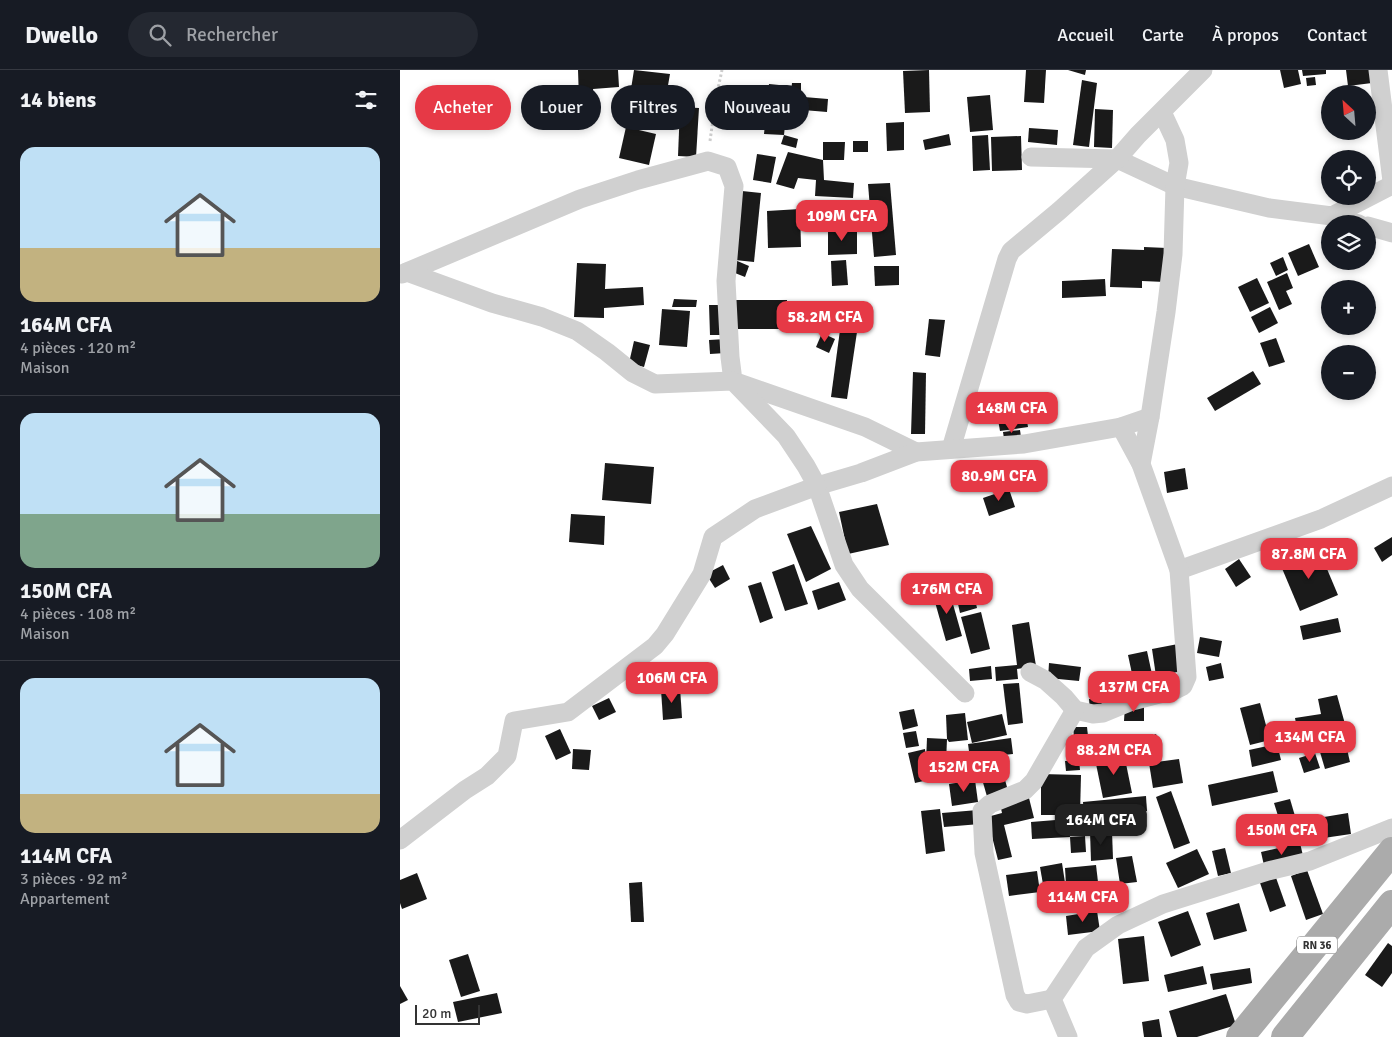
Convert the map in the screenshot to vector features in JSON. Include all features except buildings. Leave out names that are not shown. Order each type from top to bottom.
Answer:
[{"type":"main road","name":"RN 36","points":[[1240,1037],[1392,851]]},
{"type":"main road","name":"RN 36","points":[[1285,1037],[1390,907]]},
{"type":"street","points":[[951,449],[1007,259],[1011,251],[1059,212],[1117,160],[1138,135],[1202,70]]},
{"type":"street","points":[[1378,70],[1392,181]]},
{"type":"street","points":[[1142,464],[1166,312],[1173,254],[1176,186],[1179,164],[1175,140],[1162,112]]},
{"type":"street","points":[[1031,157],[1117,160],[1176,186],[1269,208],[1324,215]]},
{"type":"street","points":[[403,273],[580,199],[638,180],[708,161],[727,168],[734,186],[726,281],[733,381],[786,436],[806,466],[817,486],[844,565],[860,589],[965,693]]},
{"type":"street","points":[[1334,215],[1392,185]]},
{"type":"street","points":[[1376,228],[1392,233]]},
{"type":"street","points":[[403,273],[492,303],[542,316],[576,331],[633,373],[656,384],[733,381],[864,427],[916,452]]},
{"type":"street","points":[[400,840],[465,790],[487,776],[506,756],[514,721],[568,712],[655,646],[665,634],[702,574],[712,537],[754,510],[817,486],[862,473],[916,452],[1024,444],[1121,427],[1150,417]]},
{"type":"street","points":[[1030,672],[1045,680],[1075,710],[1093,714],[1103,714],[1132,702],[1175,690],[1183,686],[1187,677],[1179,570],[1142,464],[1121,427]]},
{"type":"street","points":[[1179,570],[1322,519],[1392,486]]},
{"type":"street","points":[[1075,710],[1034,781],[1025,790],[990,804],[982,811],[984,852],[1015,994],[1019,1002],[1027,1004],[1052,999],[1086,948],[1118,925],[1162,904],[1268,871],[1310,861],[1392,828]]},
{"type":"street","points":[[1052,999],[1068,1037]]},
{"type":"path","points":[[708,161],[716,98],[722,70]]}]
